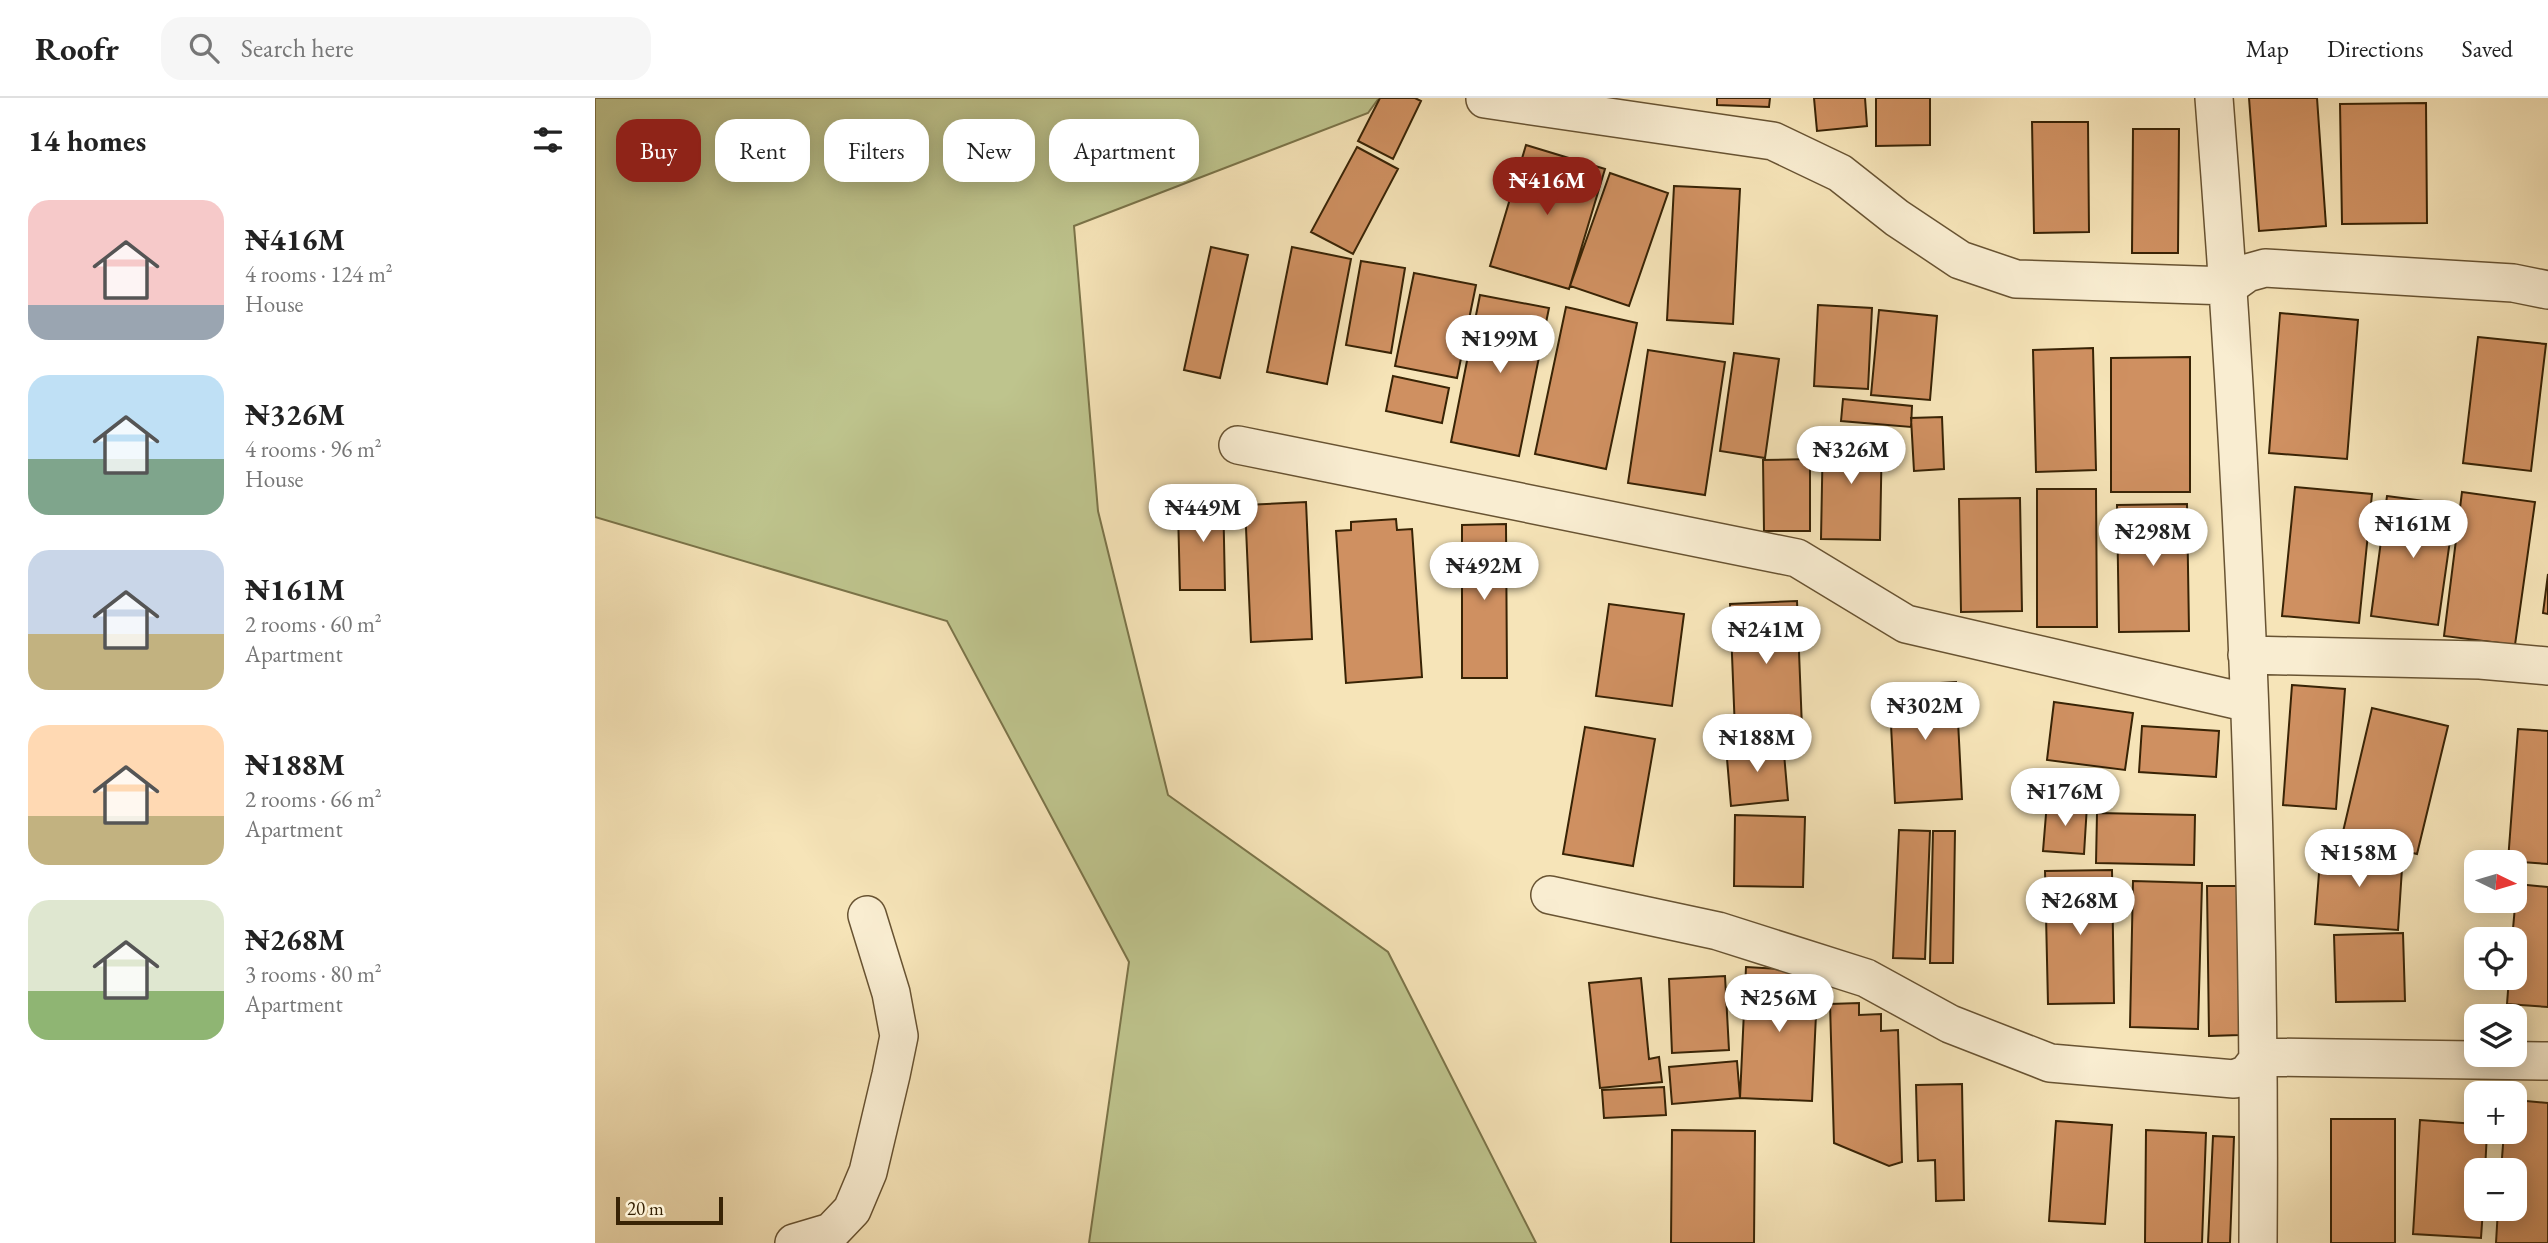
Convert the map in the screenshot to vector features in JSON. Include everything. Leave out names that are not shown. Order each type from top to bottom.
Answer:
[{"type":"street","points":[[2214,98],[2229,286],[2249,703],[2260,1057],[2258,1243]]},
{"type":"street","points":[[1485,99],[1773,141],[1840,173],[1897,218],[1960,260],[2016,279],[2229,286],[2247,273],[2265,268],[2513,283],[2548,290]]},
{"type":"street","points":[[1238,444],[1797,558],[1906,624],[2249,703]]},
{"type":"street","points":[[2247,655],[2480,660],[2548,666]]},
{"type":"street","points":[[1550,895],[1718,931],[1866,978],[1950,1024],[2050,1063],[2234,1079],[2247,1074],[2260,1057]]},
{"type":"street","points":[[794,1243],[831,1232],[852,1210],[868,1172],[891,1075],[899,1036],[891,993],[867,915]]},
{"type":"street","points":[[2260,1057],[2548,1061]]},
{"type":"green space","points":[[595,98],[1379,98],[1368,113],[1199,178],[1199,119],[1049,119],[1049,182],[1188,182],[1074,226],[1098,511],[1168,795],[1388,952],[1536,1243],[1089,1243],[1129,962],[947,621],[595,517]]},
{"type":"building","points":[[1380,98],[1415,98],[1421,101],[1393,159],[1358,141]]},
{"type":"building","points":[[1717,98],[1770,98],[1769,107],[1717,105]]},
{"type":"building","points":[[1814,98],[1865,98],[1867,126],[1817,131]]},
{"type":"building","points":[[1876,98],[1930,98],[1930,145],[1876,146]]},
{"type":"building","points":[[2249,98],[2317,98],[2326,226],[2259,231]]},
{"type":"building","points":[[2426,103],[2427,223],[2342,224],[2340,104]]},
{"type":"building","points":[[2032,122],[2088,122],[2089,232],[2034,233]]},
{"type":"building","points":[[2133,129],[2179,129],[2178,253],[2132,253]]},
{"type":"building","points":[[1526,145],[1605,169],[1569,289],[1490,266]]},
{"type":"building","points":[[1357,147],[1398,169],[1353,254],[1311,232]]},
{"type":"building","points":[[1610,173],[1668,193],[1629,306],[1570,286]]},
{"type":"building","points":[[1674,186],[1740,189],[1733,324],[1667,320]]},
{"type":"building","points":[[1211,247],[1248,255],[1220,378],[1184,370]]},
{"type":"building","points":[[1292,247],[1351,259],[1327,384],[1267,372]]},
{"type":"building","points":[[1361,261],[1405,268],[1391,353],[1346,345]]},
{"type":"building","points":[[1414,273],[1476,285],[1457,378],[1395,366]]},
{"type":"building","points":[[1480,295],[1549,308],[1519,456],[1451,442]]},
{"type":"building","points":[[1818,305],[1872,308],[1868,389],[1814,386]]},
{"type":"building","points":[[1566,307],[1637,323],[1606,469],[1535,454]]},
{"type":"building","points":[[1879,310],[1937,316],[1930,400],[1871,395]]},
{"type":"building","points":[[2280,313],[2358,320],[2347,459],[2269,453]]},
{"type":"building","points":[[2478,337],[2546,344],[2531,471],[2463,463]]},
{"type":"building","points":[[2093,348],[2096,470],[2036,472],[2033,350]]},
{"type":"building","points":[[1648,350],[1725,362],[1705,495],[1628,483]]},
{"type":"building","points":[[1734,353],[1779,359],[1765,458],[1720,451]]},
{"type":"building","points":[[2190,357],[2190,492],[2111,492],[2111,358]]},
{"type":"building","points":[[1393,376],[1449,388],[1442,423],[1386,411]]},
{"type":"building","points":[[1843,399],[1912,406],[1911,427],[1841,421]]},
{"type":"building","points":[[1942,417],[1944,469],[1914,471],[1911,418]]},
{"type":"building","points":[[1823,431],[1882,432],[1880,540],[1821,539]]},
{"type":"building","points":[[1810,459],[1810,531],[1764,531],[1763,460]]},
{"type":"building","points":[[2295,487],[2372,494],[2359,623],[2282,616]]},
{"type":"building","points":[[2037,489],[2096,489],[2097,627],[2037,627]]},
{"type":"building","points":[[1223,491],[1225,590],[1180,590],[1178,511],[1196,510],[1195,492]]},
{"type":"building","points":[[2462,492],[2535,502],[2515,645],[2444,636]]},
{"type":"building","points":[[2387,496],[2455,505],[2438,625],[2371,616]]},
{"type":"building","points":[[2020,498],[2022,611],[1961,612],[1959,499]]},
{"type":"building","points":[[1306,502],[1312,639],[1251,642],[1245,505]]},
{"type":"building","points":[[2187,504],[2189,631],[2119,632],[2117,505]]},
{"type":"building","points":[[1396,519],[1397,530],[1412,529],[1422,677],[1346,683],[1336,531],[1351,530],[1351,522]]},
{"type":"building","points":[[1506,524],[1507,678],[1462,678],[1462,525]]},
{"type":"building","points":[[2548,574],[2548,614],[2543,613]]},
{"type":"building","points":[[1797,601],[1802,728],[1735,731],[1730,604]]},
{"type":"building","points":[[1609,604],[1684,614],[1672,706],[1596,696]]},
{"type":"building","points":[[1956,682],[1962,799],[1895,803],[1889,686]]},
{"type":"building","points":[[2292,685],[2345,689],[2336,809],[2283,805]]},
{"type":"building","points":[[2054,702],[2133,713],[2125,770],[2047,760]]},
{"type":"building","points":[[2372,708],[2448,726],[2417,854],[2342,836]]},
{"type":"building","points":[[2142,726],[2219,731],[2216,777],[2139,772]]},
{"type":"building","points":[[1585,727],[1655,739],[1633,866],[1563,854]]},
{"type":"building","points":[[2518,729],[2548,731],[2548,864],[2527,862],[2527,850],[2509,850]]},
{"type":"building","points":[[1783,742],[1788,800],[1731,806],[1726,747]]},
{"type":"building","points":[[2047,802],[2087,805],[2084,854],[2043,851]]},
{"type":"building","points":[[2097,813],[2195,815],[2194,865],[2096,863]]},
{"type":"building","points":[[1735,815],[1805,817],[1803,887],[1734,886]]},
{"type":"building","points":[[1899,830],[1930,831],[1925,959],[1893,958]]},
{"type":"building","points":[[1933,831],[1955,831],[1953,963],[1930,963]]},
{"type":"building","points":[[2321,848],[2403,853],[2398,930],[2315,924]]},
{"type":"building","points":[[2112,870],[2114,1003],[2048,1004],[2045,871]]},
{"type":"building","points":[[2133,881],[2202,883],[2198,1029],[2130,1027]]},
{"type":"building","points":[[2527,885],[2548,887],[2548,1007],[2507,1004],[2508,990],[2527,990],[2527,927],[2513,927],[2514,914],[2527,914]]},
{"type":"building","points":[[2207,886],[2239,886],[2240,1035],[2209,1036]]},
{"type":"building","points":[[2403,933],[2405,1001],[2336,1002],[2334,935]]},
{"type":"building","points":[[1746,967],[1818,971],[1812,1101],[1740,1098]]},
{"type":"building","points":[[1725,976],[1729,1050],[1672,1053],[1669,979]]},
{"type":"building","points":[[1641,978],[1649,1059],[1659,1057],[1662,1082],[1600,1088],[1589,983]]},
{"type":"building","points":[[1859,1003],[1859,1015],[1881,1014],[1881,1031],[1898,1030],[1902,1162],[1889,1166],[1834,1143],[1830,1004]]},
{"type":"building","points":[[1737,1061],[1740,1098],[1672,1104],[1669,1067]]},
{"type":"building","points":[[1962,1084],[1964,1200],[1936,1201],[1935,1160],[1918,1161],[1916,1085]]},
{"type":"building","points":[[1664,1087],[1666,1115],[1604,1118],[1602,1090]]},
{"type":"building","points":[[2527,1101],[2548,1103],[2548,1243],[2496,1243],[2497,1221],[2527,1221],[2527,1158],[2502,1158],[2503,1144],[2527,1144]]},
{"type":"building","points":[[2331,1119],[2395,1119],[2395,1243],[2331,1243]]},
{"type":"building","points":[[2420,1120],[2464,1123],[2464,1144],[2486,1144],[2486,1158],[2464,1158],[2464,1221],[2482,1221],[2481,1238],[2413,1234]]},
{"type":"building","points":[[2056,1121],[2112,1125],[2105,1224],[2049,1221]]},
{"type":"building","points":[[1672,1130],[1755,1131],[1754,1243],[1671,1243]]},
{"type":"building","points":[[2146,1130],[2206,1133],[2202,1243],[2145,1243]]},
{"type":"building","points":[[2213,1136],[2234,1137],[2230,1243],[2208,1243]]}]
